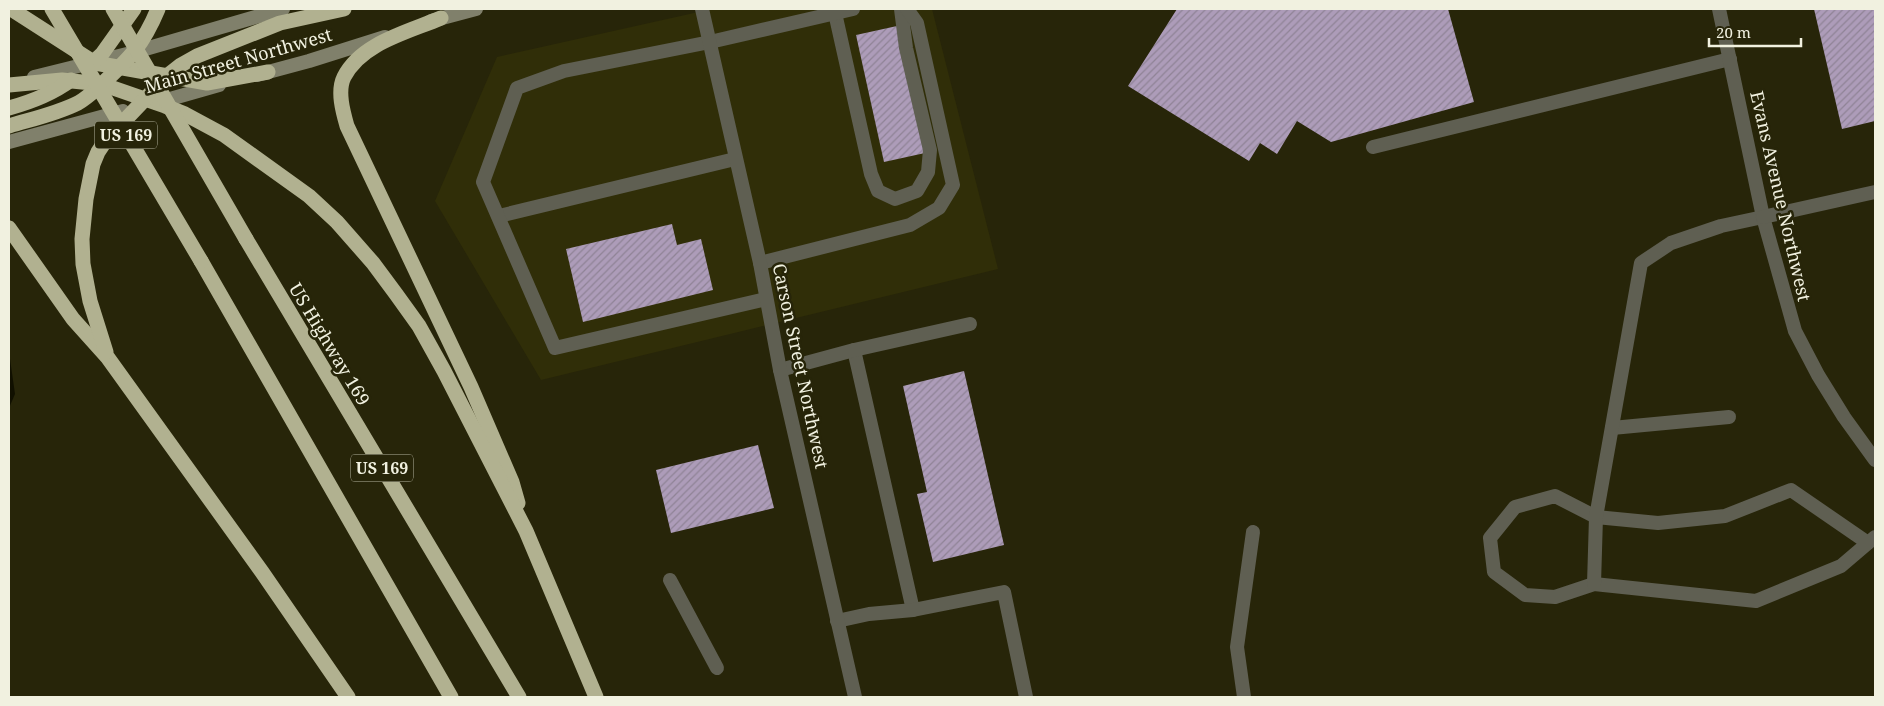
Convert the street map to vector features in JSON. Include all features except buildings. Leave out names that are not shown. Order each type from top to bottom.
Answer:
[{"type":"highway","points":[[11,9],[95,63],[207,83],[268,72]]},
{"type":"highway","name":"US 169","points":[[52,9],[201,261],[451,697]]},
{"type":"highway","name":"US Highway 169","points":[[112,9],[519,697]]},
{"type":"highway","points":[[9,108],[35,100],[63,86],[95,63],[134,9]]},
{"type":"highway","points":[[9,126],[50,114],[78,103],[92,94],[135,52],[153,22],[158,9]]},
{"type":"highway","points":[[108,358],[90,301],[83,264],[83,219],[91,175],[98,152],[106,140],[145,103],[167,76],[197,56],[280,23],[344,9]]},
{"type":"highway","points":[[441,18],[379,44],[357,59],[343,78],[340,102],[347,126],[475,395],[512,482],[526,531]]},
{"type":"highway","points":[[9,84],[70,80],[101,85],[145,103],[185,114],[224,135],[309,196],[343,228],[373,263],[419,326],[457,396],[526,531],[596,697]]},
{"type":"highway","points":[[9,228],[73,319],[108,358],[262,572],[348,697]]},
{"type":"main road","name":"Main Street Northwest","points":[[9,84],[95,63],[283,9]]},
{"type":"main road","name":"Main Street Northwest","points":[[9,142],[145,103],[309,61],[441,18],[476,9]]},
{"type":"street","name":"Carson Street Northwest","points":[[702,9],[760,263],[780,370],[855,697]]},
{"type":"street","points":[[766,300],[555,348],[483,182],[517,88],[564,71],[710,42],[853,9]]},
{"type":"street","points":[[835,13],[871,174],[878,191],[895,199],[917,190],[928,172],[930,150],[906,48],[901,9]]},
{"type":"street","points":[[760,263],[910,225],[939,208],[953,185],[917,23],[907,9]]},
{"type":"street","name":"Evans Avenue Northwest","points":[[1719,9],[1763,217],[1796,331],[1818,375],[1844,417],[1875,460]]},
{"type":"street","points":[[1373,147],[1730,59]]},
{"type":"street","points":[[499,216],[735,159]]},
{"type":"street","points":[[1594,584],[1596,517],[1641,263],[1671,242],[1721,226],[1875,192]]},
{"type":"street","points":[[780,370],[854,350],[970,324]]},
{"type":"street","points":[[854,350],[913,610]]},
{"type":"street","points":[[1612,428],[1729,417]]},
{"type":"street","points":[[1791,490],[1872,540],[1841,566],[1756,602],[1594,584],[1554,597],[1525,594],[1494,572],[1490,538],[1515,507],[1555,496],[1596,517],[1658,523],[1724,516],[1791,490]]},
{"type":"street","points":[[1244,697],[1237,647],[1253,532]]},
{"type":"street","points":[[670,580],[717,668]]},
{"type":"street","points":[[837,621],[869,614],[913,610],[1004,592],[1026,697]]},
{"type":"shaded area","points":[[712,9],[932,9],[998,269],[541,380],[435,201],[497,57]]},
{"type":"shaded area","points":[[9,352],[15,394],[9,408]]}]
